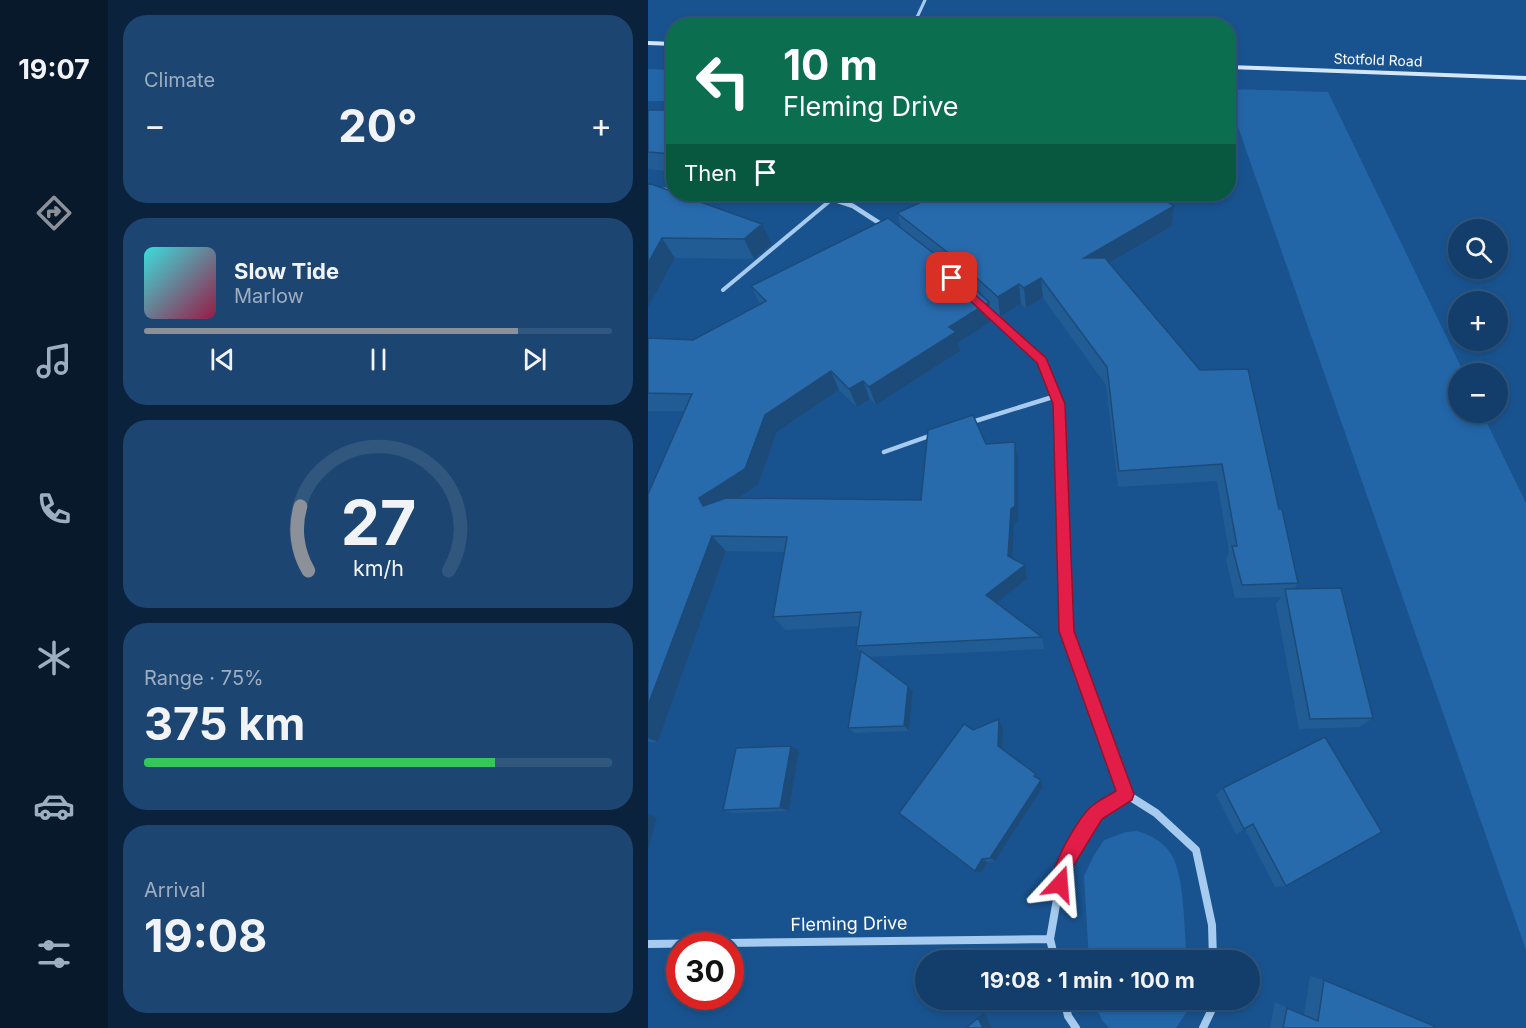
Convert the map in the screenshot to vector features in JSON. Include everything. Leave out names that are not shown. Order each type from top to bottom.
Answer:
[{"type":"street","points":[[648,42],[666,43]]},
{"type":"street","name":"Stotfold Road","points":[[1236,67],[1526,78]]},
{"type":"street","points":[[648,190],[666,190]]},
{"type":"street","points":[[838,201],[853,206],[891,230]]},
{"type":"street","points":[[976,300],[1042,361],[1059,404],[1067,631],[1126,794],[1156,813],[1196,850],[1212,925],[1213,950]]},
{"type":"street","points":[[1052,950],[1050,939],[1063,865],[1096,813],[1126,794]]},
{"type":"street","name":"Fleming Drive","points":[[648,944],[1050,939]]},
{"type":"street","points":[[1066,1010],[1068,1017],[1076,1028]]},
{"type":"street","points":[[1203,1028],[1212,1010]]},
{"type":"lane","points":[[917,18],[925,0]]},
{"type":"lane","points":[[723,290],[830,201]]},
{"type":"lane","points":[[969,423],[1056,396]]},
{"type":"lane","points":[[884,452],[937,434]]},
{"type":"shaded area","points":[[648,69],[666,70],[666,101],[648,101]]},
{"type":"shaded area","points":[[1236,89],[1328,92],[1448,340],[1448,351],[1453,351],[1459,363],[1448,363],[1448,423],[1487,423],[1526,503],[1526,950],[1236,121]]},
{"type":"shaded area","points":[[1137,831],[1152,837],[1168,850],[1176,863],[1183,905],[1186,950],[1088,950],[1084,876],[1104,840],[1126,832]]},
{"type":"shaded area","points":[[1097,1010],[1186,1010],[1176,1028],[1109,1028]]},
{"type":"building","points":[[648,110],[666,110],[666,153],[648,152]]},
{"type":"building","points":[[648,183],[666,189],[666,201],[698,201],[762,224],[744,239],[662,238],[648,263]]},
{"type":"building","points":[[924,201],[1166,201],[1174,206],[1084,258],[1105,258],[1200,370],[1248,369],[1298,583],[1242,585],[1232,546],[1237,546],[1222,464],[1119,471],[1107,367],[1041,278],[1024,288],[1019,284],[998,297],[951,255],[897,213]]},
{"type":"building","points":[[888,218],[945,262],[989,302],[949,327],[956,332],[869,387],[863,381],[849,389],[831,371],[765,415],[745,469],[699,498],[703,506],[726,498],[921,500],[928,430],[973,415],[986,444],[1015,442],[1015,506],[1011,509],[1008,556],[1025,565],[986,595],[1042,637],[856,646],[861,612],[773,617],[787,537],[712,536],[648,705],[648,494],[692,394],[648,393],[648,338],[693,340],[766,301],[751,286]]},
{"type":"building","points":[[1341,588],[1373,718],[1310,719],[1285,589]]},
{"type":"building","points":[[861,651],[908,686],[904,726],[848,728]]},
{"type":"building","points":[[999,719],[998,746],[1041,780],[990,858],[982,859],[975,871],[899,813],[964,724],[973,730]]},
{"type":"building","points":[[1325,737],[1382,832],[1286,886],[1253,824],[1244,829],[1223,788]]},
{"type":"building","points":[[791,746],[780,808],[723,810],[736,748]]},
{"type":"building","points":[[1324,980],[1434,1026],[1434,1028],[1283,1028],[1287,1008],[1318,1021]]},
{"type":"building","points":[[978,1018],[983,1028],[966,1028]]},
{"type":"route","points":[[952,278],[1042,361],[1059,404],[1067,631],[1126,794],[1096,813],[1063,865],[1060,884]]}]
